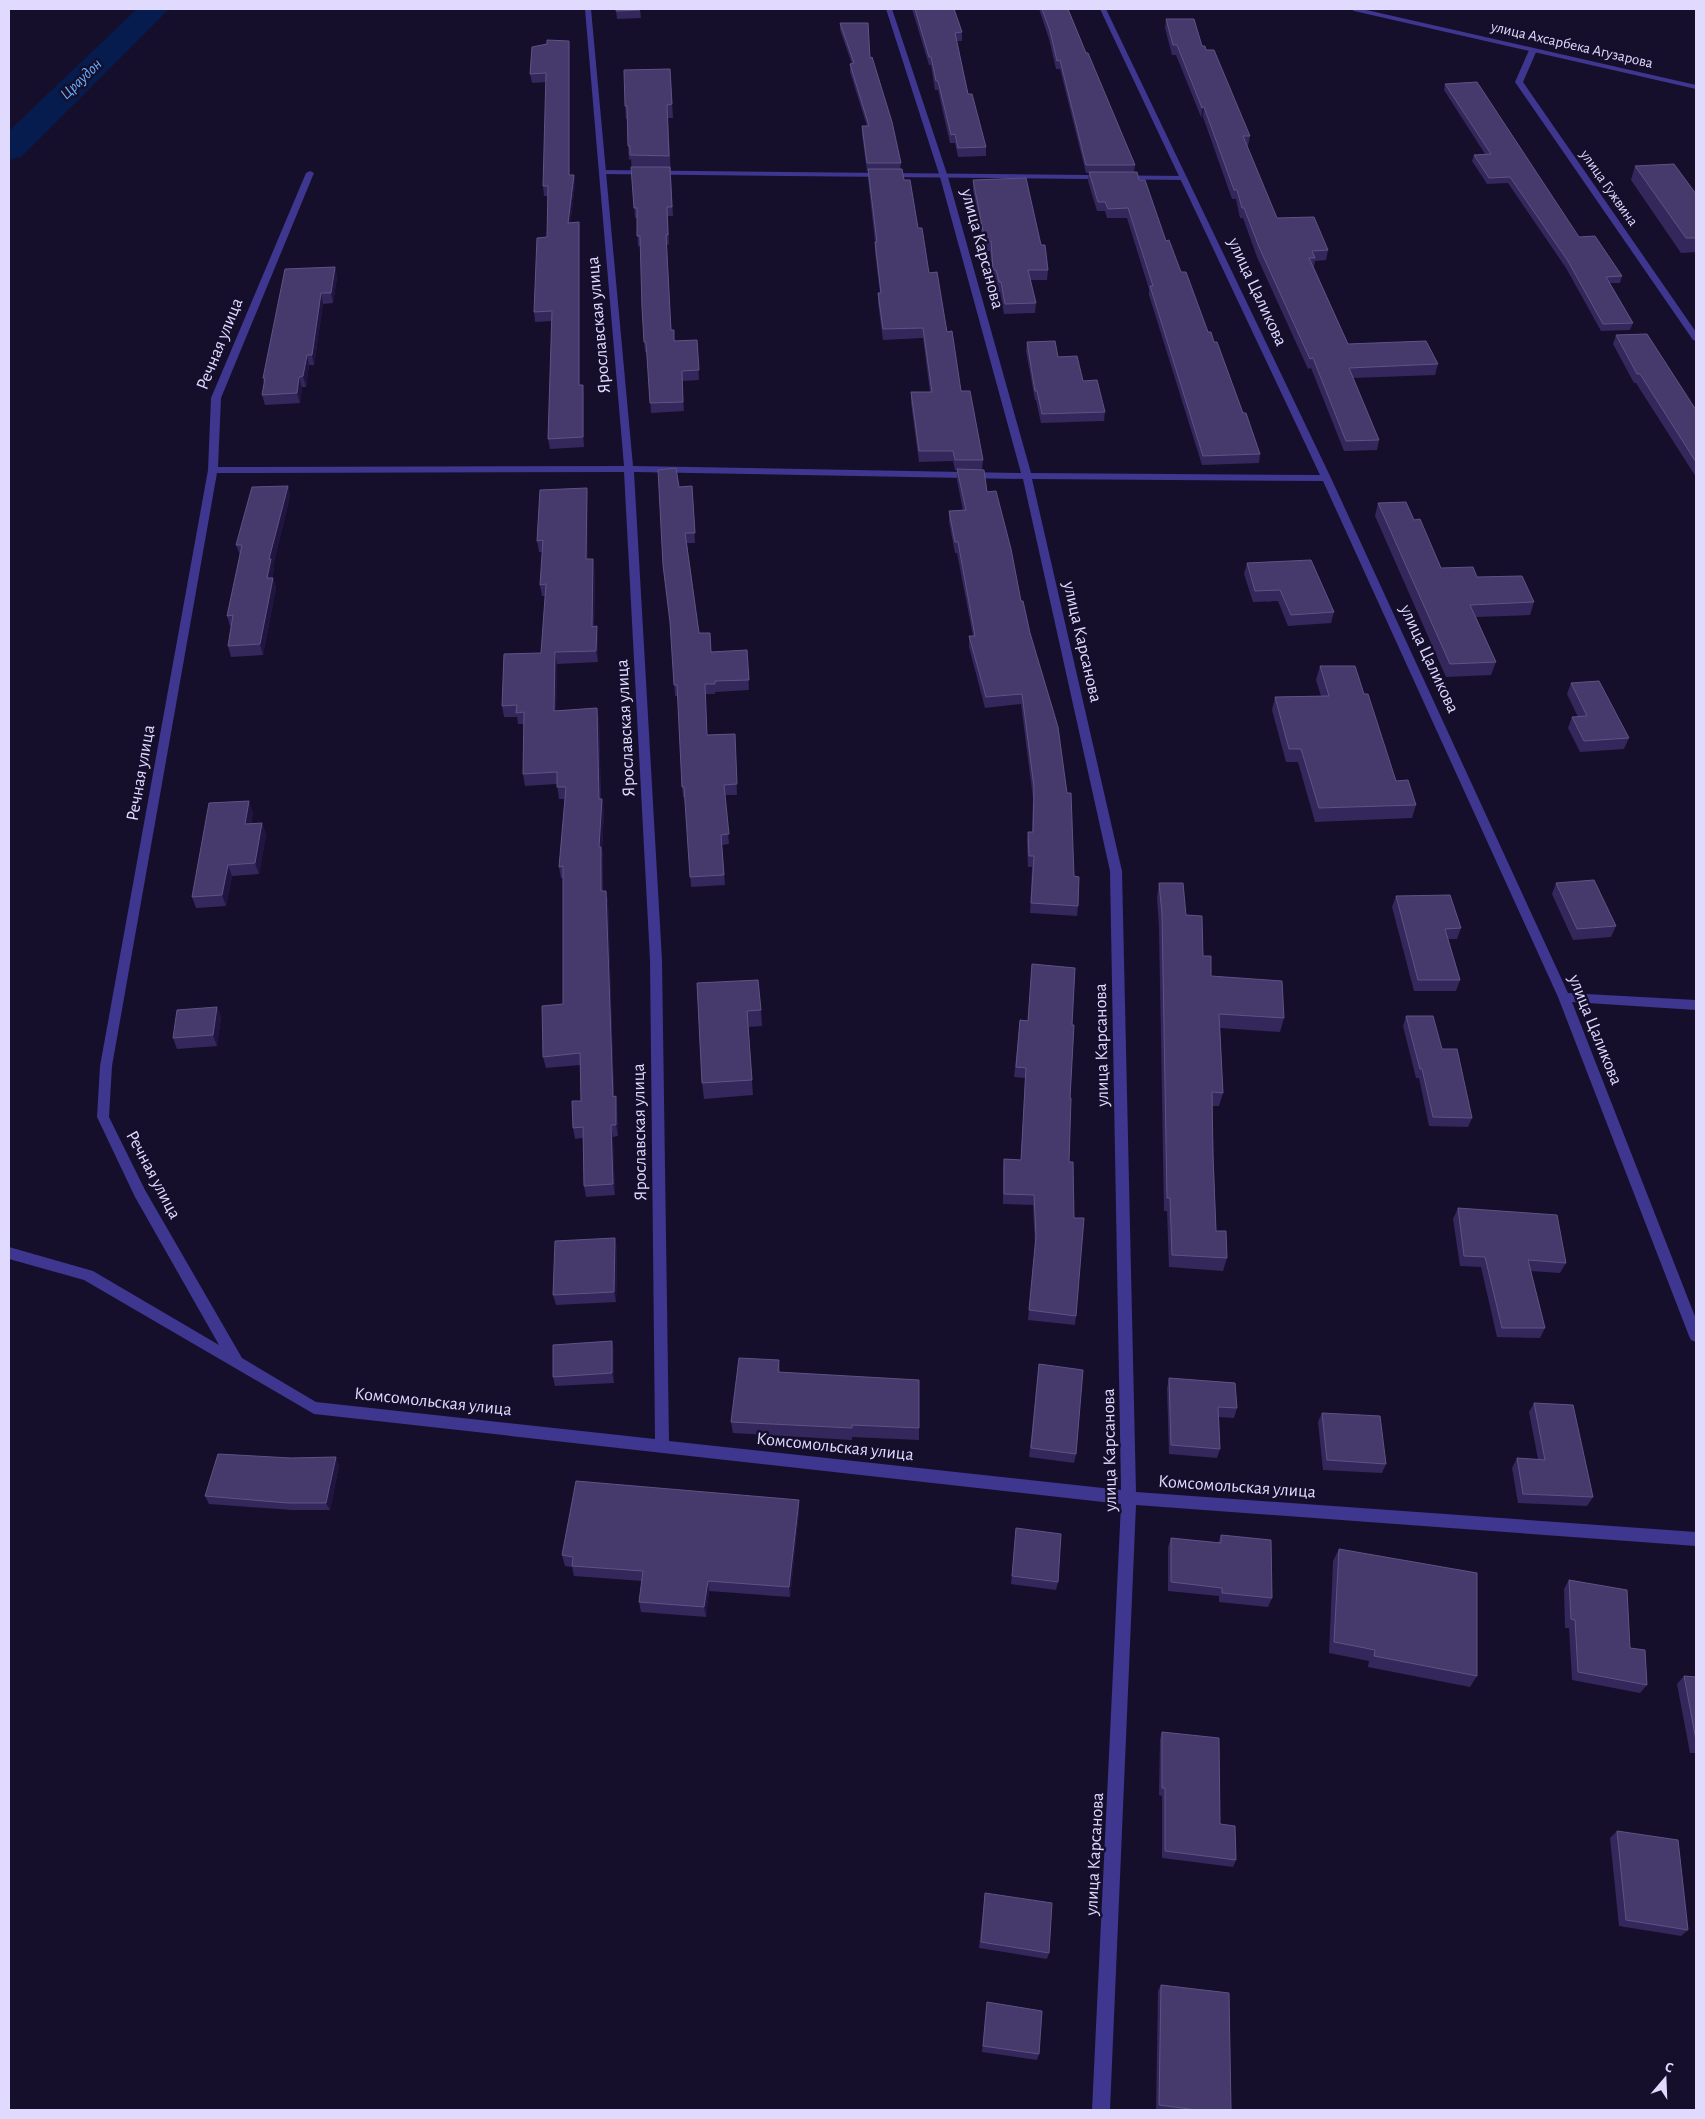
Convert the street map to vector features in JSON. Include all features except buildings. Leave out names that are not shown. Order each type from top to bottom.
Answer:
[{"type":"street","name":"Ярославская улица","points":[[588,9],[629,469],[656,960],[662,1447]]},
{"type":"street","name":"улица Карсанова","points":[[889,9],[944,177],[1027,476],[1116,871],[1129,1498],[1101,2110]]},
{"type":"street","name":"улица Цаликова","points":[[1103,9],[1326,478],[1564,997],[1696,1336]]},
{"type":"street","name":"улица Ахсарбека Агузарова","points":[[1354,9],[1696,87]]},
{"type":"street","name":"улица Гужвина","points":[[1533,50],[1519,82],[1696,338]]},
{"type":"street","points":[[603,172],[1184,178]]},
{"type":"street","name":"Речная улица","points":[[237,1364],[140,1192],[103,1117],[106,1066],[212,470],[216,398],[310,173]]},
{"type":"street","points":[[212,470],[629,469],[1027,476],[1326,478]]},
{"type":"street","points":[[1564,997],[1696,1005]]},
{"type":"street","name":"Комсомольская улица","points":[[9,1253],[88,1275],[314,1408],[1129,1498],[1696,1539]]},
{"type":"waterway","name":"Цраудон","points":[[9,150],[154,9]]}]
